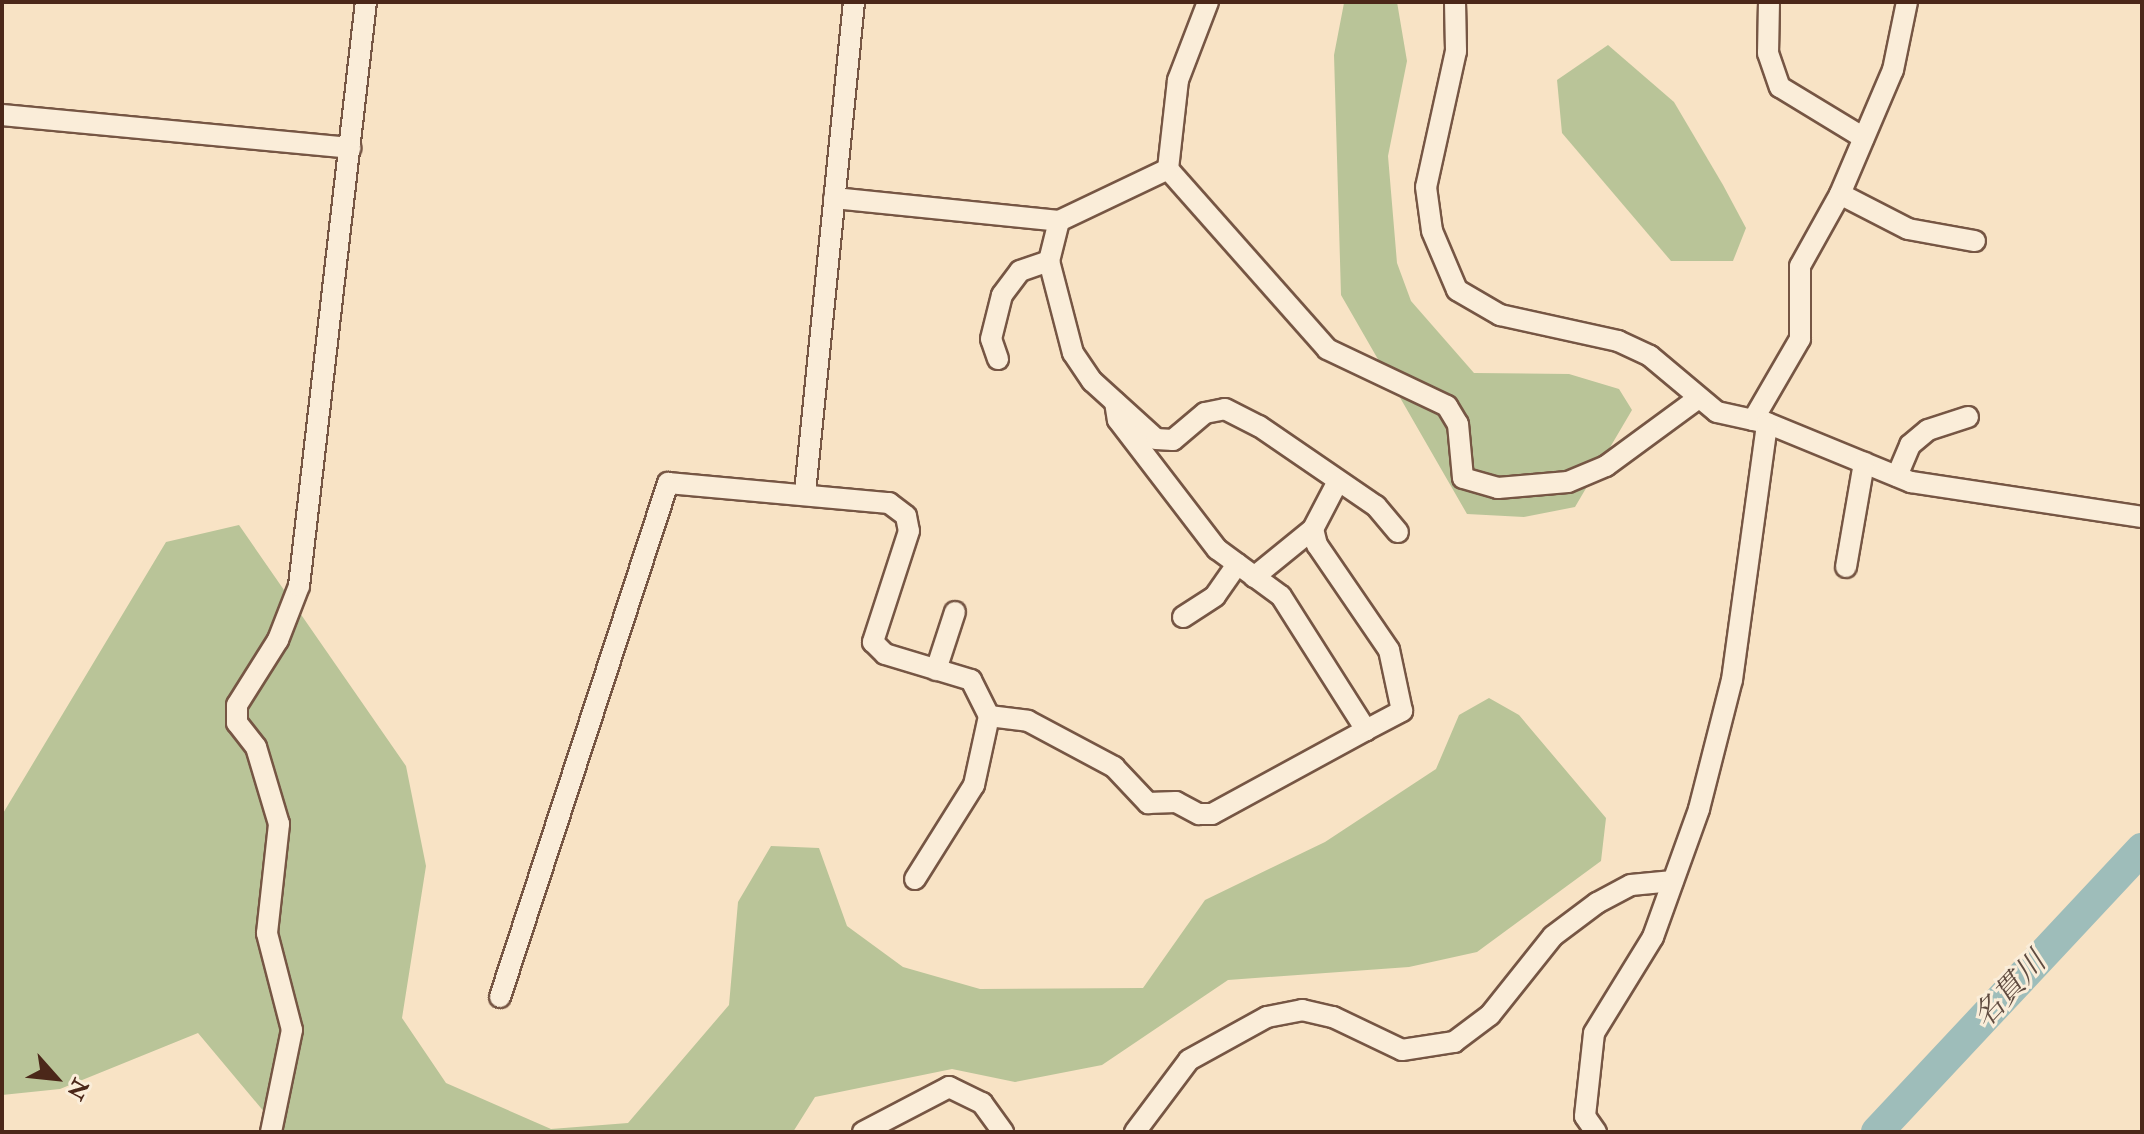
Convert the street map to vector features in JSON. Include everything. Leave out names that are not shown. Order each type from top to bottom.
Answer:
[{"type":"street","points":[[271,1132],[292,1030],[267,933],[279,824],[256,747],[237,723],[237,705],[278,640],[299,586],[366,2]]},
{"type":"street","points":[[805,493],[854,2]]},
{"type":"street","points":[[1208,2],[1178,80],[1168,169],[1327,349],[1447,406],[1458,424],[1456,467],[1477,484],[1568,482],[1606,466],[1696,400]]},
{"type":"street","points":[[1455,2],[1456,51],[1426,187],[1432,231],[1457,290],[1500,315],[1618,341],[1650,356],[1696,400],[1760,421],[1897,476],[2142,517]]},
{"type":"street","points":[[1769,2],[1768,53],[1780,87],[1864,138]]},
{"type":"street","points":[[1596,1132],[1585,1116],[1594,1033],[1653,937],[1673,881],[1732,680],[1760,421],[1800,339],[1800,266],[1840,194],[1893,70],[1907,2]]},
{"type":"street","points":[[2,115],[350,148]]},
{"type":"street","points":[[834,198],[1059,221],[1168,169]]},
{"type":"street","points":[[1840,194],[1908,229],[1975,241]]},
{"type":"street","points":[[1059,221],[1049,261],[1073,353],[1115,402],[1156,439],[1173,440],[1205,413],[1225,409],[1259,426],[1336,485],[1376,506],[1398,532]]},
{"type":"street","points":[[998,359],[991,339],[1002,295],[1020,271],[1049,261]]},
{"type":"street","points":[[1115,402],[1118,420],[1217,549],[1281,596],[1366,730]]},
{"type":"street","points":[[1897,476],[1910,445],[1928,430],[1968,417]]},
{"type":"street","points":[[1846,567],[1864,463]]},
{"type":"street","points":[[500,997],[668,483],[889,503],[906,516],[909,531],[873,642],[885,654],[971,680],[989,716],[974,785],[915,879]]},
{"type":"street","points":[[1254,577],[1313,529],[1336,485]]},
{"type":"street","points":[[989,716],[1028,721],[1114,767],[1148,803],[1176,802],[1199,814],[1212,814],[1402,711],[1397,671],[1313,529]]},
{"type":"street","points":[[1183,617],[1215,596],[1237,564]]},
{"type":"street","points":[[936,670],[955,612]]},
{"type":"street","points":[[1135,1132],[1189,1060],[1267,1017],[1302,1010],[1333,1017],[1402,1050],[1454,1042],[1490,1015],[1553,936],[1597,903],[1631,885],[1673,881]]},
{"type":"street","points":[[863,1132],[949,1087],[982,1103],[1003,1132]]},
{"type":"green space","points":[[1397,2],[1407,61],[1388,156],[1397,263],[1411,301],[1474,373],[1569,374],[1619,389],[1632,410],[1575,507],[1524,517],[1467,514],[1341,295],[1334,55],[1344,3]]},
{"type":"green space","points":[[1608,45],[1674,102],[1723,185],[1746,228],[1733,261],[1671,261],[1562,133],[1557,80]]},
{"type":"green space","points":[[239,525],[406,766],[426,866],[402,1018],[446,1083],[551,1129],[628,1123],[729,1005],[738,902],[771,846],[819,848],[847,926],[903,967],[980,989],[1143,988],[1205,900],[1325,842],[1436,769],[1459,715],[1489,698],[1519,715],[1606,818],[1601,861],[1477,952],[1409,967],[1228,980],[1102,1065],[1015,1082],[952,1069],[815,1097],[793,1132],[281,1132],[198,1033],[60,1089],[2,1095],[2,815],[166,542]]},
{"type":"waterway","name":"名貫川","points":[[1877,1132],[2142,849]]}]
